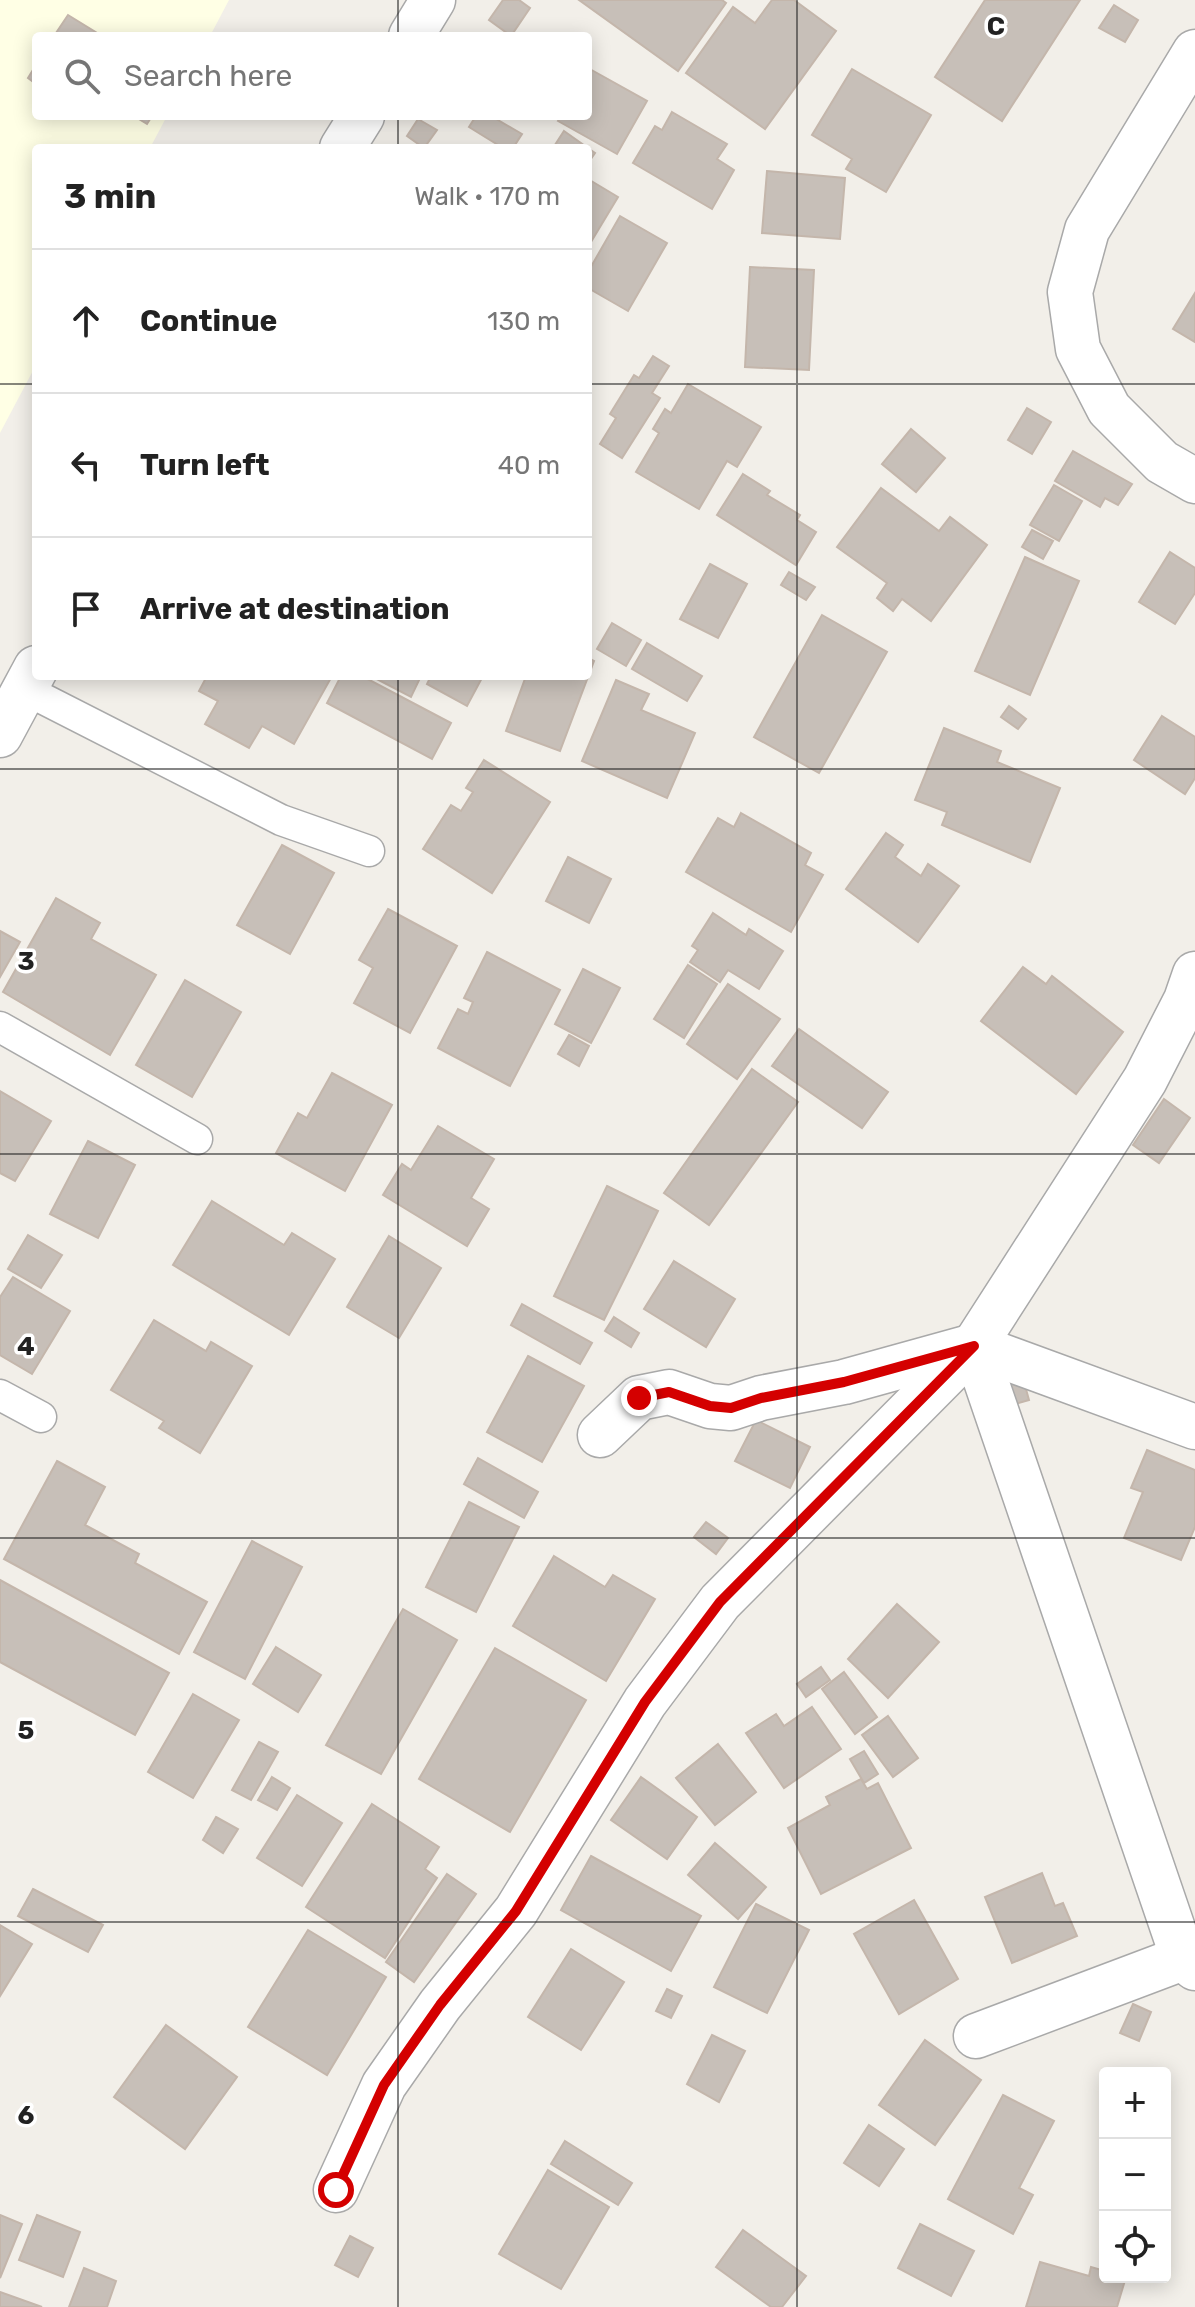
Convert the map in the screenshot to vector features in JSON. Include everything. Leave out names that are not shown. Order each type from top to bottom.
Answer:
[{"type":"street","points":[[413,32],[433,0]]},
{"type":"street","points":[[1195,52],[1087,230],[1070,292],[1078,349],[1109,409],[1162,462],[1195,481]]},
{"type":"street","points":[[344,144],[360,120]]},
{"type":"street","points":[[0,735],[30,678]]},
{"type":"street","points":[[336,2190],[384,2085],[440,2005],[516,1911],[645,1702],[720,1602],[974,1346],[1145,1080],[1186,1000],[1195,974]]},
{"type":"street","points":[[974,1346],[1189,1963],[976,2036]]},
{"type":"street","points":[[600,1435],[639,1398],[669,1392],[710,1406],[731,1408],[761,1398],[844,1382],[974,1346],[1195,1427]]},
{"type":"lane","points":[[34,680],[281,820],[369,851]]},
{"type":"lane","points":[[0,1027],[197,1139]]},
{"type":"lane","points":[[0,1395],[41,1417]]},
{"type":"shaded area","points":[[0,0],[229,0],[212,32],[32,32],[32,120],[165,120],[152,144],[32,144],[32,373],[0,433]]},
{"type":"building","points":[[503,0],[519,0],[530,8],[514,32],[506,32],[489,20]]},
{"type":"building","points":[[579,0],[722,0],[726,3],[678,71]]},
{"type":"building","points":[[772,0],[794,0],[836,31],[765,129],[686,73],[733,7],[755,23]]},
{"type":"building","points":[[985,0],[1080,0],[1002,121],[935,77]]},
{"type":"building","points":[[1114,5],[1138,20],[1125,42],[1099,28]]},
{"type":"building","points":[[68,15],[96,32],[57,32]]},
{"type":"building","points":[[852,69],[931,115],[886,192],[846,169],[852,159],[812,135]]},
{"type":"building","points":[[592,70],[647,101],[617,154],[558,121],[592,120]]},
{"type":"building","points":[[672,112],[727,144],[717,159],[734,170],[712,209],[633,163],[655,126],[662,130]]},
{"type":"building","points":[[417,120],[437,130],[427,144],[418,144],[407,136]]},
{"type":"building","points":[[473,120],[498,120],[522,134],[516,144],[497,144],[469,127]]},
{"type":"building","points":[[564,131],[582,144],[556,144]]},
{"type":"building","points":[[767,171],[845,178],[840,239],[762,233]]},
{"type":"building","points":[[592,181],[618,197],[592,240]]},
{"type":"building","points":[[620,216],[667,243],[628,311],[592,290],[592,265]]},
{"type":"building","points":[[750,267],[814,270],[809,370],[745,367]]},
{"type":"building","points":[[1195,293],[1195,342],[1173,329]]},
{"type":"building","points":[[653,356],[669,366],[652,393],[660,398],[622,458],[600,444],[616,418],[610,414],[634,375],[639,378]]},
{"type":"building","points":[[688,384],[761,427],[737,467],[727,461],[699,509],[636,472],[659,433],[653,429],[665,409],[671,413]]},
{"type":"building","points":[[1027,408],[1051,422],[1032,454],[1008,440]]},
{"type":"building","points":[[911,429],[945,458],[916,492],[882,464]]},
{"type":"building","points":[[1073,451],[1132,484],[1118,505],[1105,498],[1100,507],[1055,481]]},
{"type":"building","points":[[743,474],[770,491],[767,495],[800,515],[797,520],[816,532],[796,565],[717,515]]},
{"type":"building","points":[[1054,485],[1082,501],[1059,541],[1030,525]]},
{"type":"building","points":[[881,488],[939,531],[950,517],[987,545],[931,621],[902,599],[893,611],[877,598],[887,583],[837,547]]},
{"type":"building","points":[[1032,530],[1053,541],[1043,559],[1022,547]]},
{"type":"building","points":[[1170,552],[1195,568],[1195,593],[1175,624],[1139,602]]},
{"type":"building","points":[[1025,557],[1079,581],[1030,695],[975,671]]},
{"type":"building","points":[[710,564],[747,584],[718,638],[680,619]]},
{"type":"building","points":[[789,572],[815,587],[806,600],[781,585]]},
{"type":"building","points":[[822,615],[887,652],[819,773],[754,737]]},
{"type":"building","points":[[612,623],[641,640],[626,666],[597,649]]},
{"type":"building","points":[[647,643],[702,676],[687,701],[632,669]]},
{"type":"building","points":[[205,680],[330,680],[294,744],[262,726],[249,748],[205,724],[218,701],[199,691]]},
{"type":"building","points":[[339,680],[370,680],[451,723],[432,759],[327,703]]},
{"type":"building","points":[[379,680],[419,680],[411,697]]},
{"type":"building","points":[[429,680],[481,680],[467,706],[427,684]]},
{"type":"building","points":[[525,680],[587,680],[560,751],[506,731]]},
{"type":"building","points":[[616,680],[649,694],[641,710],[695,733],[667,798],[582,761]]},
{"type":"building","points":[[1009,706],[1026,719],[1018,729],[1001,717]]},
{"type":"building","points":[[1162,716],[1195,737],[1195,778],[1185,794],[1134,760]]},
{"type":"building","points":[[944,728],[1001,751],[997,762],[1060,788],[1030,862],[942,825],[947,812],[915,800]]},
{"type":"building","points":[[484,760],[550,802],[492,893],[423,849],[451,805],[461,811],[473,792],[466,788]]},
{"type":"building","points":[[741,813],[811,853],[805,865],[823,875],[791,932],[686,872],[718,818],[734,827]]},
{"type":"building","points":[[886,833],[903,845],[895,857],[921,876],[928,864],[959,886],[918,942],[846,889]]},
{"type":"building","points":[[282,845],[334,873],[290,954],[237,925]]},
{"type":"building","points":[[568,857],[611,879],[589,923],[546,901]]},
{"type":"building","points":[[56,898],[100,923],[91,939],[156,975],[110,1055],[3,992]]},
{"type":"building","points":[[388,909],[457,946],[410,1033],[354,1003],[373,968],[359,960]]},
{"type":"building","points":[[713,913],[746,935],[749,929],[783,951],[759,989],[728,970],[720,982],[690,962],[698,950],[692,946]]},
{"type":"building","points":[[0,931],[20,942],[0,977]]},
{"type":"building","points":[[487,952],[560,990],[510,1086],[438,1048],[458,1009],[468,1014],[473,1002],[464,998]]},
{"type":"building","points":[[688,965],[717,984],[684,1038],[654,1019]]},
{"type":"building","points":[[1023,967],[1046,984],[1052,976],[1123,1032],[1076,1094],[981,1021]]},
{"type":"building","points":[[583,969],[620,988],[591,1043],[555,1024]]},
{"type":"building","points":[[185,980],[241,1012],[192,1097],[136,1065]]},
{"type":"building","points":[[728,984],[780,1019],[737,1079],[687,1044]]},
{"type":"building","points":[[799,1029],[888,1092],[862,1128],[772,1066]]},
{"type":"building","points":[[569,1035],[589,1046],[579,1066],[558,1054]]},
{"type":"building","points":[[752,1069],[798,1102],[709,1225],[664,1193]]},
{"type":"building","points":[[332,1073],[392,1105],[345,1191],[276,1153],[298,1113],[307,1118]]},
{"type":"building","points":[[0,1091],[51,1121],[15,1181],[0,1173]]},
{"type":"building","points":[[1164,1099],[1190,1118],[1159,1163],[1133,1145]]},
{"type":"building","points":[[438,1126],[494,1159],[471,1198],[489,1209],[467,1246],[383,1195],[402,1164],[411,1170]]},
{"type":"building","points":[[88,1141],[135,1165],[98,1238],[50,1214]]},
{"type":"building","points":[[607,1186],[658,1211],[604,1320],[554,1296]]},
{"type":"building","points":[[212,1201],[284,1245],[292,1233],[335,1259],[289,1335],[173,1265]]},
{"type":"building","points":[[28,1235],[62,1255],[41,1288],[8,1269]]},
{"type":"building","points":[[389,1236],[441,1268],[399,1338],[347,1307]]},
{"type":"building","points":[[674,1261],[735,1299],[706,1347],[644,1309]]},
{"type":"building","points":[[13,1277],[70,1311],[32,1374],[0,1355],[0,1297]]},
{"type":"building","points":[[522,1304],[592,1343],[580,1364],[511,1325]]},
{"type":"building","points":[[614,1317],[639,1333],[631,1347],[605,1331]]},
{"type":"building","points":[[154,1320],[206,1351],[211,1342],[252,1366],[200,1453],[159,1428],[164,1421],[111,1390]]},
{"type":"building","points":[[528,1356],[584,1386],[542,1462],[487,1432]]},
{"type":"building","points":[[997,1376],[1024,1382],[1029,1400],[1005,1407]]},
{"type":"building","points":[[756,1420],[810,1447],[790,1488],[735,1461]]},
{"type":"building","points":[[1147,1450],[1195,1470],[1195,1527],[1181,1560],[1124,1538],[1143,1492],[1131,1488]]},
{"type":"building","points":[[478,1458],[538,1492],[524,1518],[464,1484]]},
{"type":"building","points":[[57,1461],[105,1487],[85,1525],[139,1554],[135,1563],[207,1602],[179,1654],[4,1559]]},
{"type":"building","points":[[469,1502],[519,1527],[476,1612],[426,1587]]},
{"type":"building","points":[[706,1522],[728,1538],[716,1554],[694,1537]]},
{"type":"building","points":[[252,1541],[302,1567],[245,1679],[194,1652]]},
{"type":"building","points":[[554,1556],[605,1587],[613,1575],[655,1599],[606,1681],[513,1626]]},
{"type":"building","points":[[0,1580],[169,1673],[135,1735],[0,1662]]},
{"type":"building","points":[[897,1604],[939,1642],[888,1698],[848,1659]]},
{"type":"building","points":[[403,1609],[457,1640],[381,1774],[326,1745]]},
{"type":"building","points":[[276,1647],[321,1675],[298,1712],[253,1684]]},
{"type":"building","points":[[495,1648],[586,1700],[510,1832],[419,1779]]},
{"type":"building","points":[[821,1667],[830,1680],[806,1697],[797,1684]]},
{"type":"building","points":[[844,1672],[877,1717],[855,1734],[822,1689]]},
{"type":"building","points":[[193,1694],[239,1720],[193,1798],[148,1772]]},
{"type":"building","points":[[812,1707],[841,1749],[784,1788],[746,1733],[776,1714],[784,1726]]},
{"type":"building","points":[[888,1716],[918,1758],[893,1777],[862,1735]]},
{"type":"building","points":[[259,1742],[278,1752],[251,1800],[232,1790]]},
{"type":"building","points":[[718,1744],[756,1792],[715,1825],[676,1778]]},
{"type":"building","points":[[864,1751],[878,1774],[864,1783],[850,1759]]},
{"type":"building","points":[[272,1777],[290,1788],[277,1810],[258,1800]]},
{"type":"building","points":[[641,1777],[697,1817],[667,1859],[611,1820]]},
{"type":"building","points":[[861,1779],[867,1789],[878,1783],[911,1848],[821,1894],[788,1828],[830,1805],[826,1797]]},
{"type":"building","points":[[297,1795],[342,1823],[302,1886],[257,1858]]},
{"type":"building","points":[[372,1804],[439,1847],[425,1869],[437,1878],[385,1958],[306,1907]]},
{"type":"building","points":[[216,1817],[238,1829],[223,1853],[203,1840]]},
{"type":"building","points":[[715,1843],[766,1887],[738,1919],[688,1875]]},
{"type":"building","points":[[591,1856],[701,1916],[671,1971],[561,1910]]},
{"type":"building","points":[[1042,1873],[1055,1906],[1063,1903],[1077,1936],[1012,1963],[985,1897]]},
{"type":"building","points":[[447,1874],[476,1894],[414,1982],[386,1962]]},
{"type":"building","points":[[33,1889],[103,1925],[88,1952],[18,1916]]},
{"type":"building","points":[[914,1900],[958,1979],[899,2014],[854,1934]]},
{"type":"building","points":[[756,1904],[809,1930],[767,2013],[714,1987]]},
{"type":"building","points":[[0,1925],[32,1944],[0,1996]]},
{"type":"building","points":[[308,1930],[386,1977],[327,2075],[248,2027]]},
{"type":"building","points":[[571,1949],[624,1982],[581,2050],[528,2017]]},
{"type":"building","points":[[667,1989],[682,1996],[671,2018],[656,2011]]},
{"type":"building","points":[[1133,2004],[1151,2012],[1139,2041],[1120,2033]]},
{"type":"building","points":[[166,2025],[237,2077],[185,2149],[114,2097]]},
{"type":"building","points":[[712,2035],[745,2051],[719,2102],[687,2084]]},
{"type":"building","points":[[925,2040],[981,2080],[935,2145],[879,2105]]},
{"type":"building","points":[[1003,2095],[1054,2121],[1019,2188],[1033,2195],[1013,2234],[948,2199]]},
{"type":"building","points":[[869,2125],[904,2149],[879,2186],[844,2163]]},
{"type":"building","points":[[565,2141],[632,2183],[618,2205],[551,2164]]},
{"type":"building","points":[[548,2170],[609,2207],[561,2289],[499,2254]]},
{"type":"building","points":[[0,2215],[22,2224],[0,2278]]},
{"type":"building","points":[[37,2215],[80,2232],[63,2277],[19,2260]]},
{"type":"building","points":[[920,2224],[974,2251],[951,2296],[898,2268]]},
{"type":"building","points":[[743,2230],[806,2276],[782,2307],[771,2307],[716,2267]]},
{"type":"building","points":[[350,2236],[373,2248],[358,2277],[335,2265]]},
{"type":"building","points":[[1040,2262],[1089,2276],[1091,2267],[1099,2269],[1099,2283],[1124,2283],[1117,2307],[1026,2307]]},
{"type":"building","points":[[84,2268],[116,2281],[107,2307],[69,2307]]},
{"type":"building","points":[[0,2292],[42,2307],[0,2307]]},
{"type":"route","points":[[336,2190],[384,2085],[440,2005],[516,1911],[645,1702],[720,1602],[974,1346],[844,1382],[761,1398],[731,1408],[710,1406],[669,1392],[639,1398]]}]
